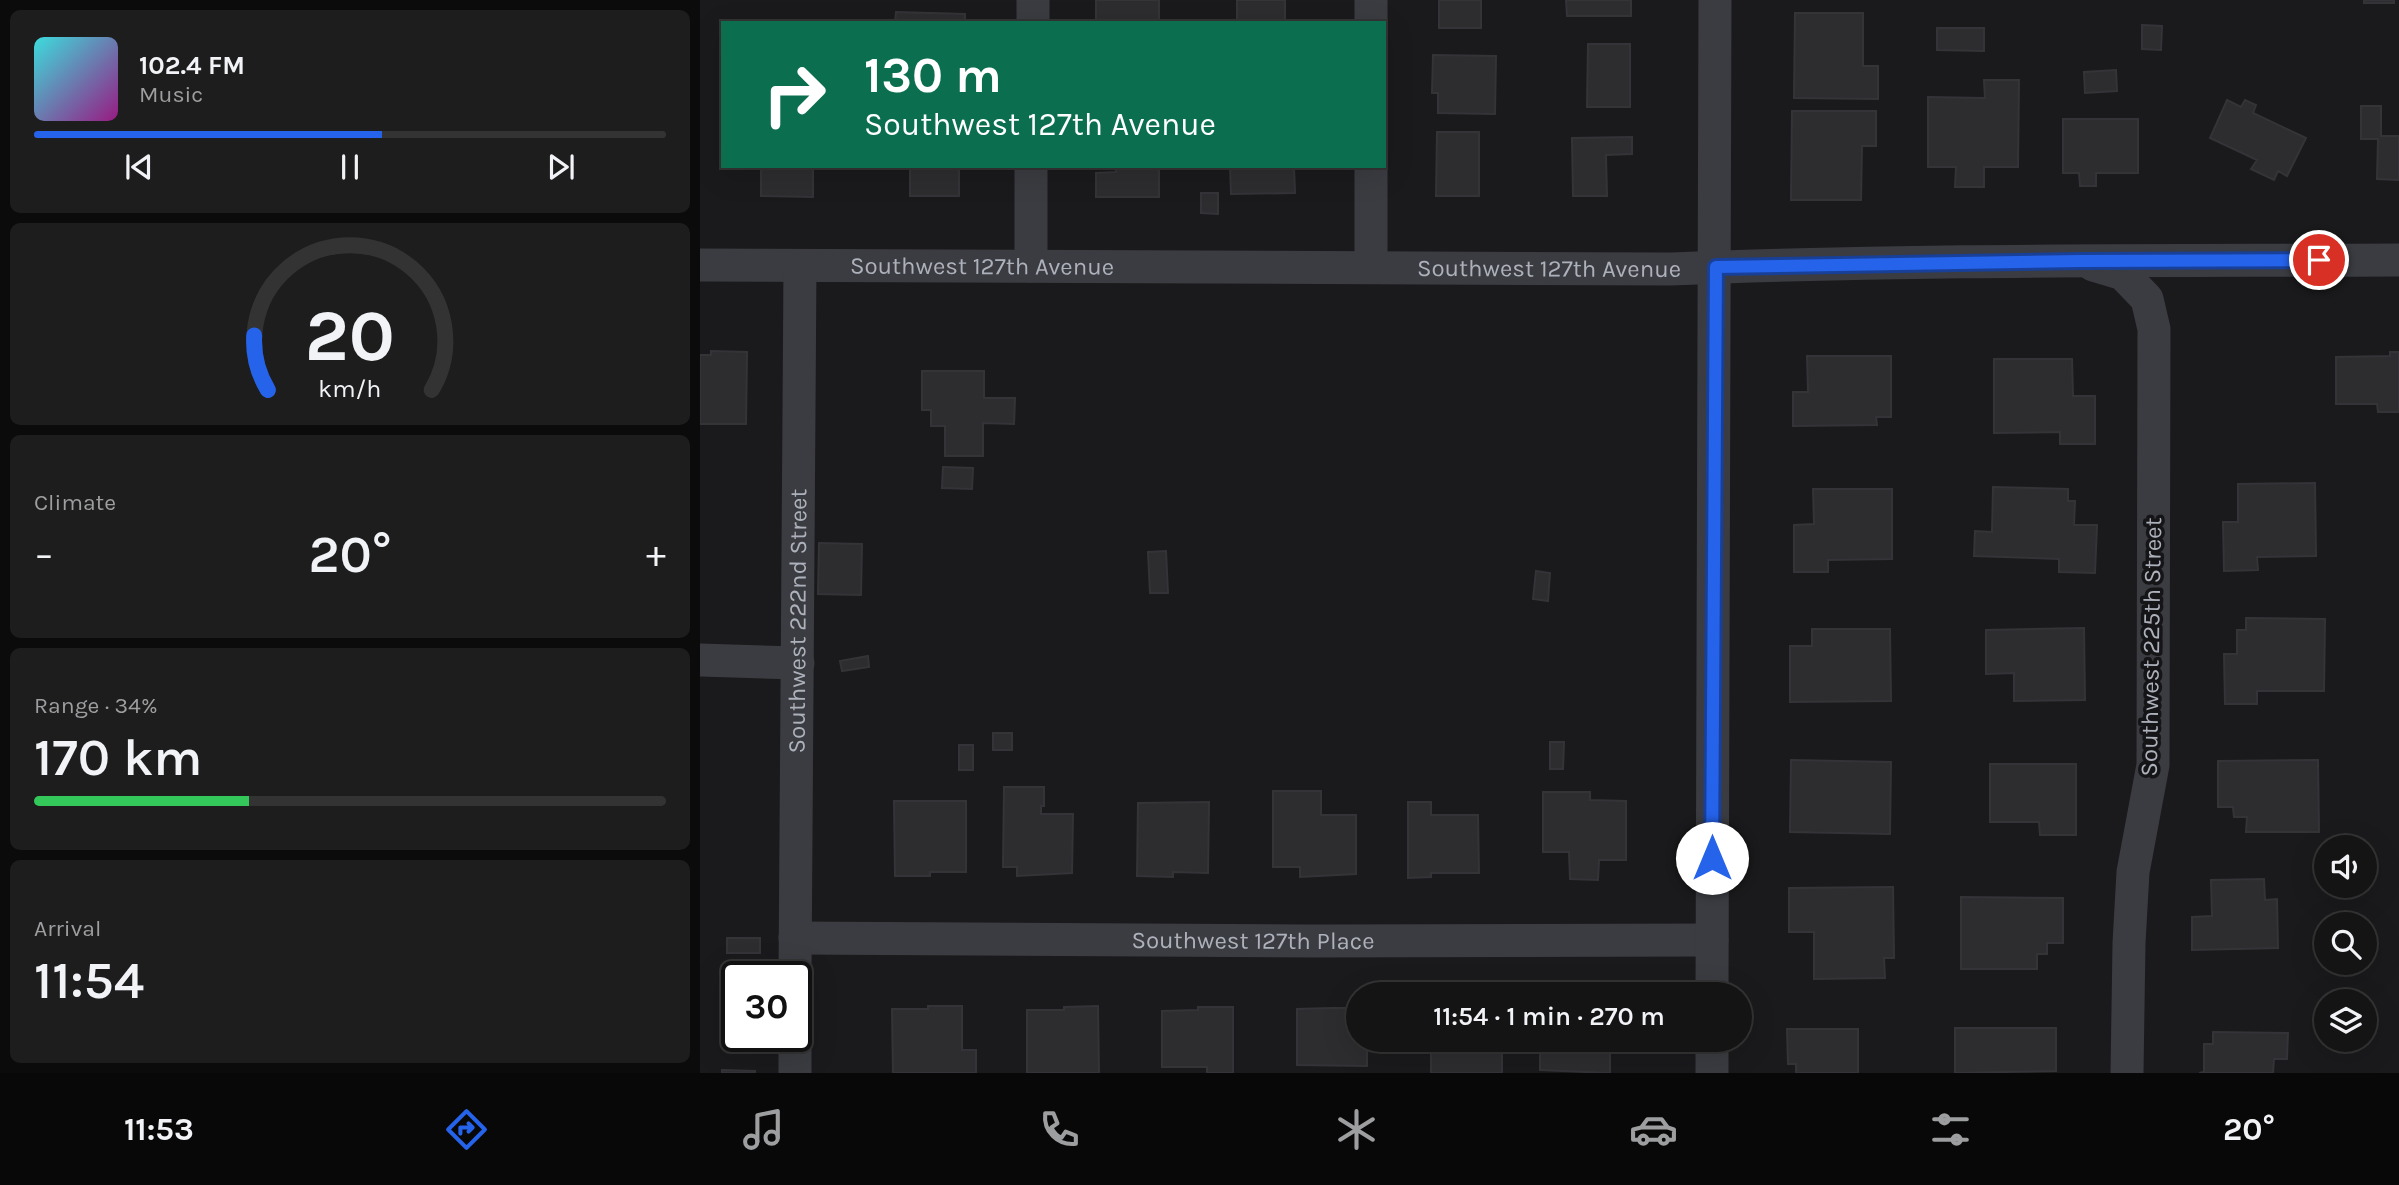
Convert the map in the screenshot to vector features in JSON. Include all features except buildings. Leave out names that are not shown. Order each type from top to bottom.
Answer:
[{"type":"street","points":[[1032,21],[1033,0]]},
{"type":"street","points":[[1371,0],[1371,21]]},
{"type":"street","points":[[1712,982],[1715,0]]},
{"type":"street","points":[[1031,168],[1031,266]]},
{"type":"street","points":[[1371,168],[1371,267]]},
{"type":"street","name":"Southwest 127th Avenue","points":[[700,265],[1671,269],[2081,261],[2399,260]]},
{"type":"street","name":"Southwest 225th Street","points":[[2081,261],[2123,274],[2147,299],[2154,329],[2153,765],[2133,872],[2127,1073]]},
{"type":"street","name":"Southwest 222nd Street","points":[[795,961],[800,266]]},
{"type":"street","points":[[700,660],[798,663]]},
{"type":"street","name":"Southwest 127th Place","points":[[795,938],[1712,940]]},
{"type":"street","points":[[795,1052],[795,1073]]},
{"type":"street","points":[[1712,1052],[1712,1073]]},
{"type":"route","points":[[1712,858],[1716,267],[2319,260]]}]
